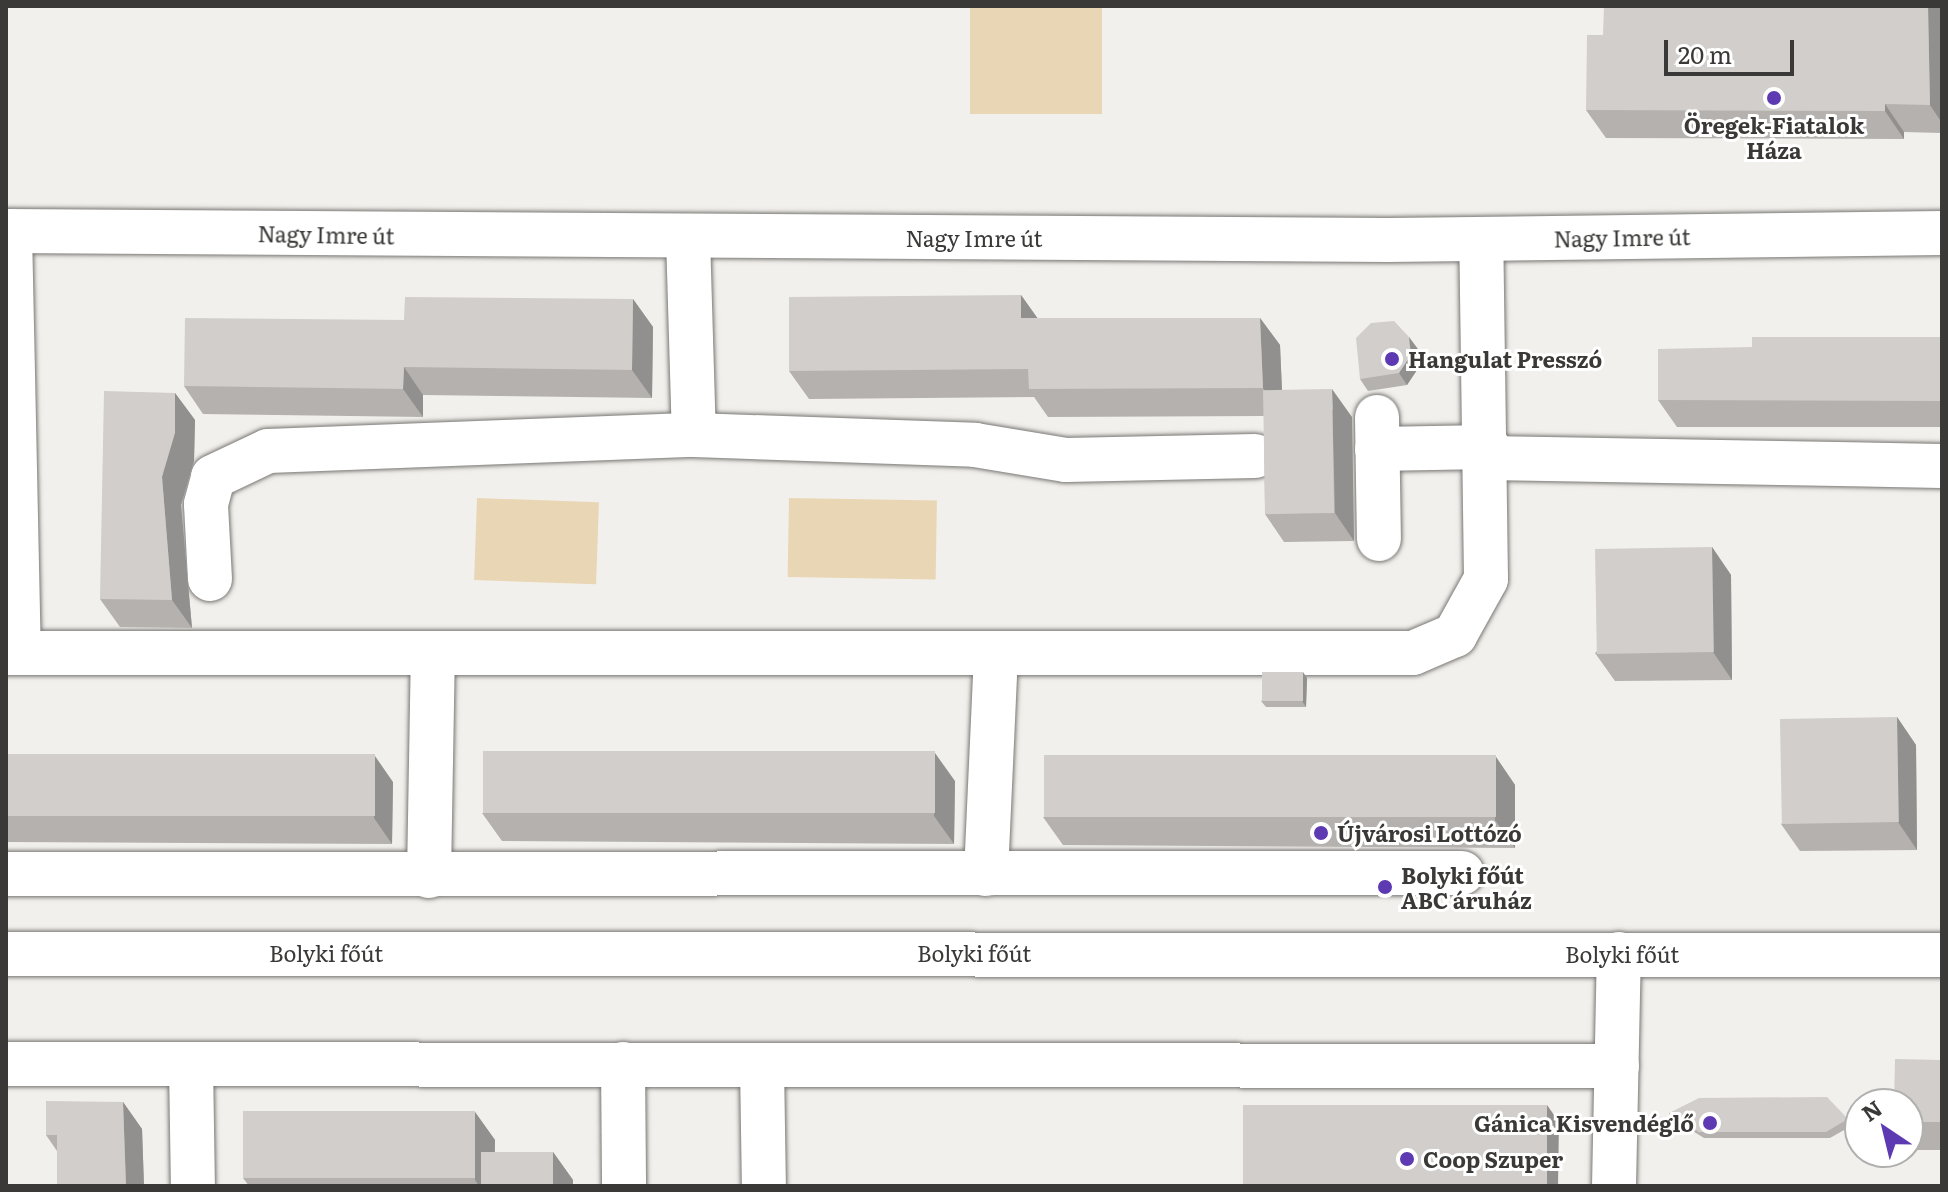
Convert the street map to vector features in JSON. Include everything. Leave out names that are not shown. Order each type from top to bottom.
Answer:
[{"type":"street","name":"Nagy Imre út","points":[[8,231],[1481,239],[1942,233]]},
{"type":"street","points":[[8,231],[12,653],[1380,656],[1432,647],[1468,620],[1486,579],[1488,452],[1481,239]]},
{"type":"street","points":[[688,237],[694,435]]},
{"type":"street","points":[[1379,539],[1377,433],[1488,452],[1942,466]]},
{"type":"street","points":[[210,579],[206,504],[213,477],[268,451],[694,435],[975,445],[1066,460],[1255,456]]},
{"type":"street","points":[[429,876],[433,654]]},
{"type":"street","points":[[986,874],[996,655]]},
{"type":"street","points":[[6,874],[1462,873]]},
{"type":"street","name":"Bolyki főút","points":[[6,954],[1942,955]]},
{"type":"street","points":[[1614,1186],[1619,954]]},
{"type":"street","points":[[6,1064],[1617,1066]]},
{"type":"street","points":[[191,1064],[193,1186]]},
{"type":"street","points":[[623,1064],[624,1186]]},
{"type":"street","points":[[762,1065],[764,1186]]},
{"type":"shaded area","points":[[970,6],[1102,6],[1102,114],[970,114]]},
{"type":"shaded area","points":[[477,498],[599,502],[596,584],[474,580]]},
{"type":"shaded area","points":[[789,498],[937,501],[936,580],[788,577]]},
{"type":"building","name":"Öregek-Fiatalok Háza","points":[[1604,6],[1928,6],[1930,105],[1885,104],[1885,111],[1586,110],[1587,35],[1603,35]]},
{"type":"building","points":[[1021,295],[1021,318],[1260,318],[1263,388],[1029,389],[1028,369],[789,371],[789,297]]},
{"type":"building","points":[[405,297],[633,299],[632,370],[404,367],[403,389],[184,386],[185,318],[404,320]]},
{"type":"building","name":"Hangulat Presszó","points":[[1394,321],[1409,337],[1411,355],[1399,373],[1360,379],[1356,338],[1371,323]]},
{"type":"building","points":[[1752,337],[1942,337],[1942,401],[1658,400],[1658,349],[1752,347]]},
{"type":"building","points":[[1332,389],[1334,513],[1265,514],[1263,390]]},
{"type":"building","points":[[104,391],[175,393],[175,433],[162,477],[172,600],[100,599]]},
{"type":"building","points":[[1712,547],[1714,652],[1597,654],[1595,549]]},
{"type":"building","points":[[1262,672],[1303,672],[1303,701],[1262,701]]},
{"type":"building","points":[[1897,717],[1899,822],[1782,824],[1780,719]]},
{"type":"building","points":[[483,751],[935,751],[935,813],[483,813]]},
{"type":"building","points":[[6,754],[375,754],[375,816],[6,816]]},
{"type":"building","points":[[1044,755],[1496,755],[1496,817],[1044,817]]},
{"type":"building","points":[[1895,1059],[1942,1060],[1942,1122],[1924,1122],[1924,1088],[1894,1088]]},
{"type":"building","points":[[1827,1097],[1844,1115],[1844,1121],[1826,1132],[1699,1132],[1669,1113],[1699,1098]]},
{"type":"building","points":[[46,1101],[123,1102],[126,1186],[57,1186],[57,1135],[46,1135]]},
{"type":"building","name":"Coop Szuper","points":[[1243,1105],[1547,1105],[1547,1186],[1243,1186]]},
{"type":"building","points":[[243,1111],[475,1111],[475,1178],[243,1178]]},
{"type":"building","points":[[481,1152],[553,1152],[553,1186],[481,1186]]},
{"type":"place","name":"Öregek-Fiatalok Háza","points":[[1774,98]]},
{"type":"place","name":"Hangulat Presszó","points":[[1392,359]]},
{"type":"place","name":"Újvárosi Lottózó","points":[[1321,833]]},
{"type":"place","name":"Bolyki főút ABC áruház","points":[[1385,887]]},
{"type":"place","name":"Gánica Kisvendéglő","points":[[1710,1123]]},
{"type":"place","name":"Coop Szuper","points":[[1407,1159]]}]
